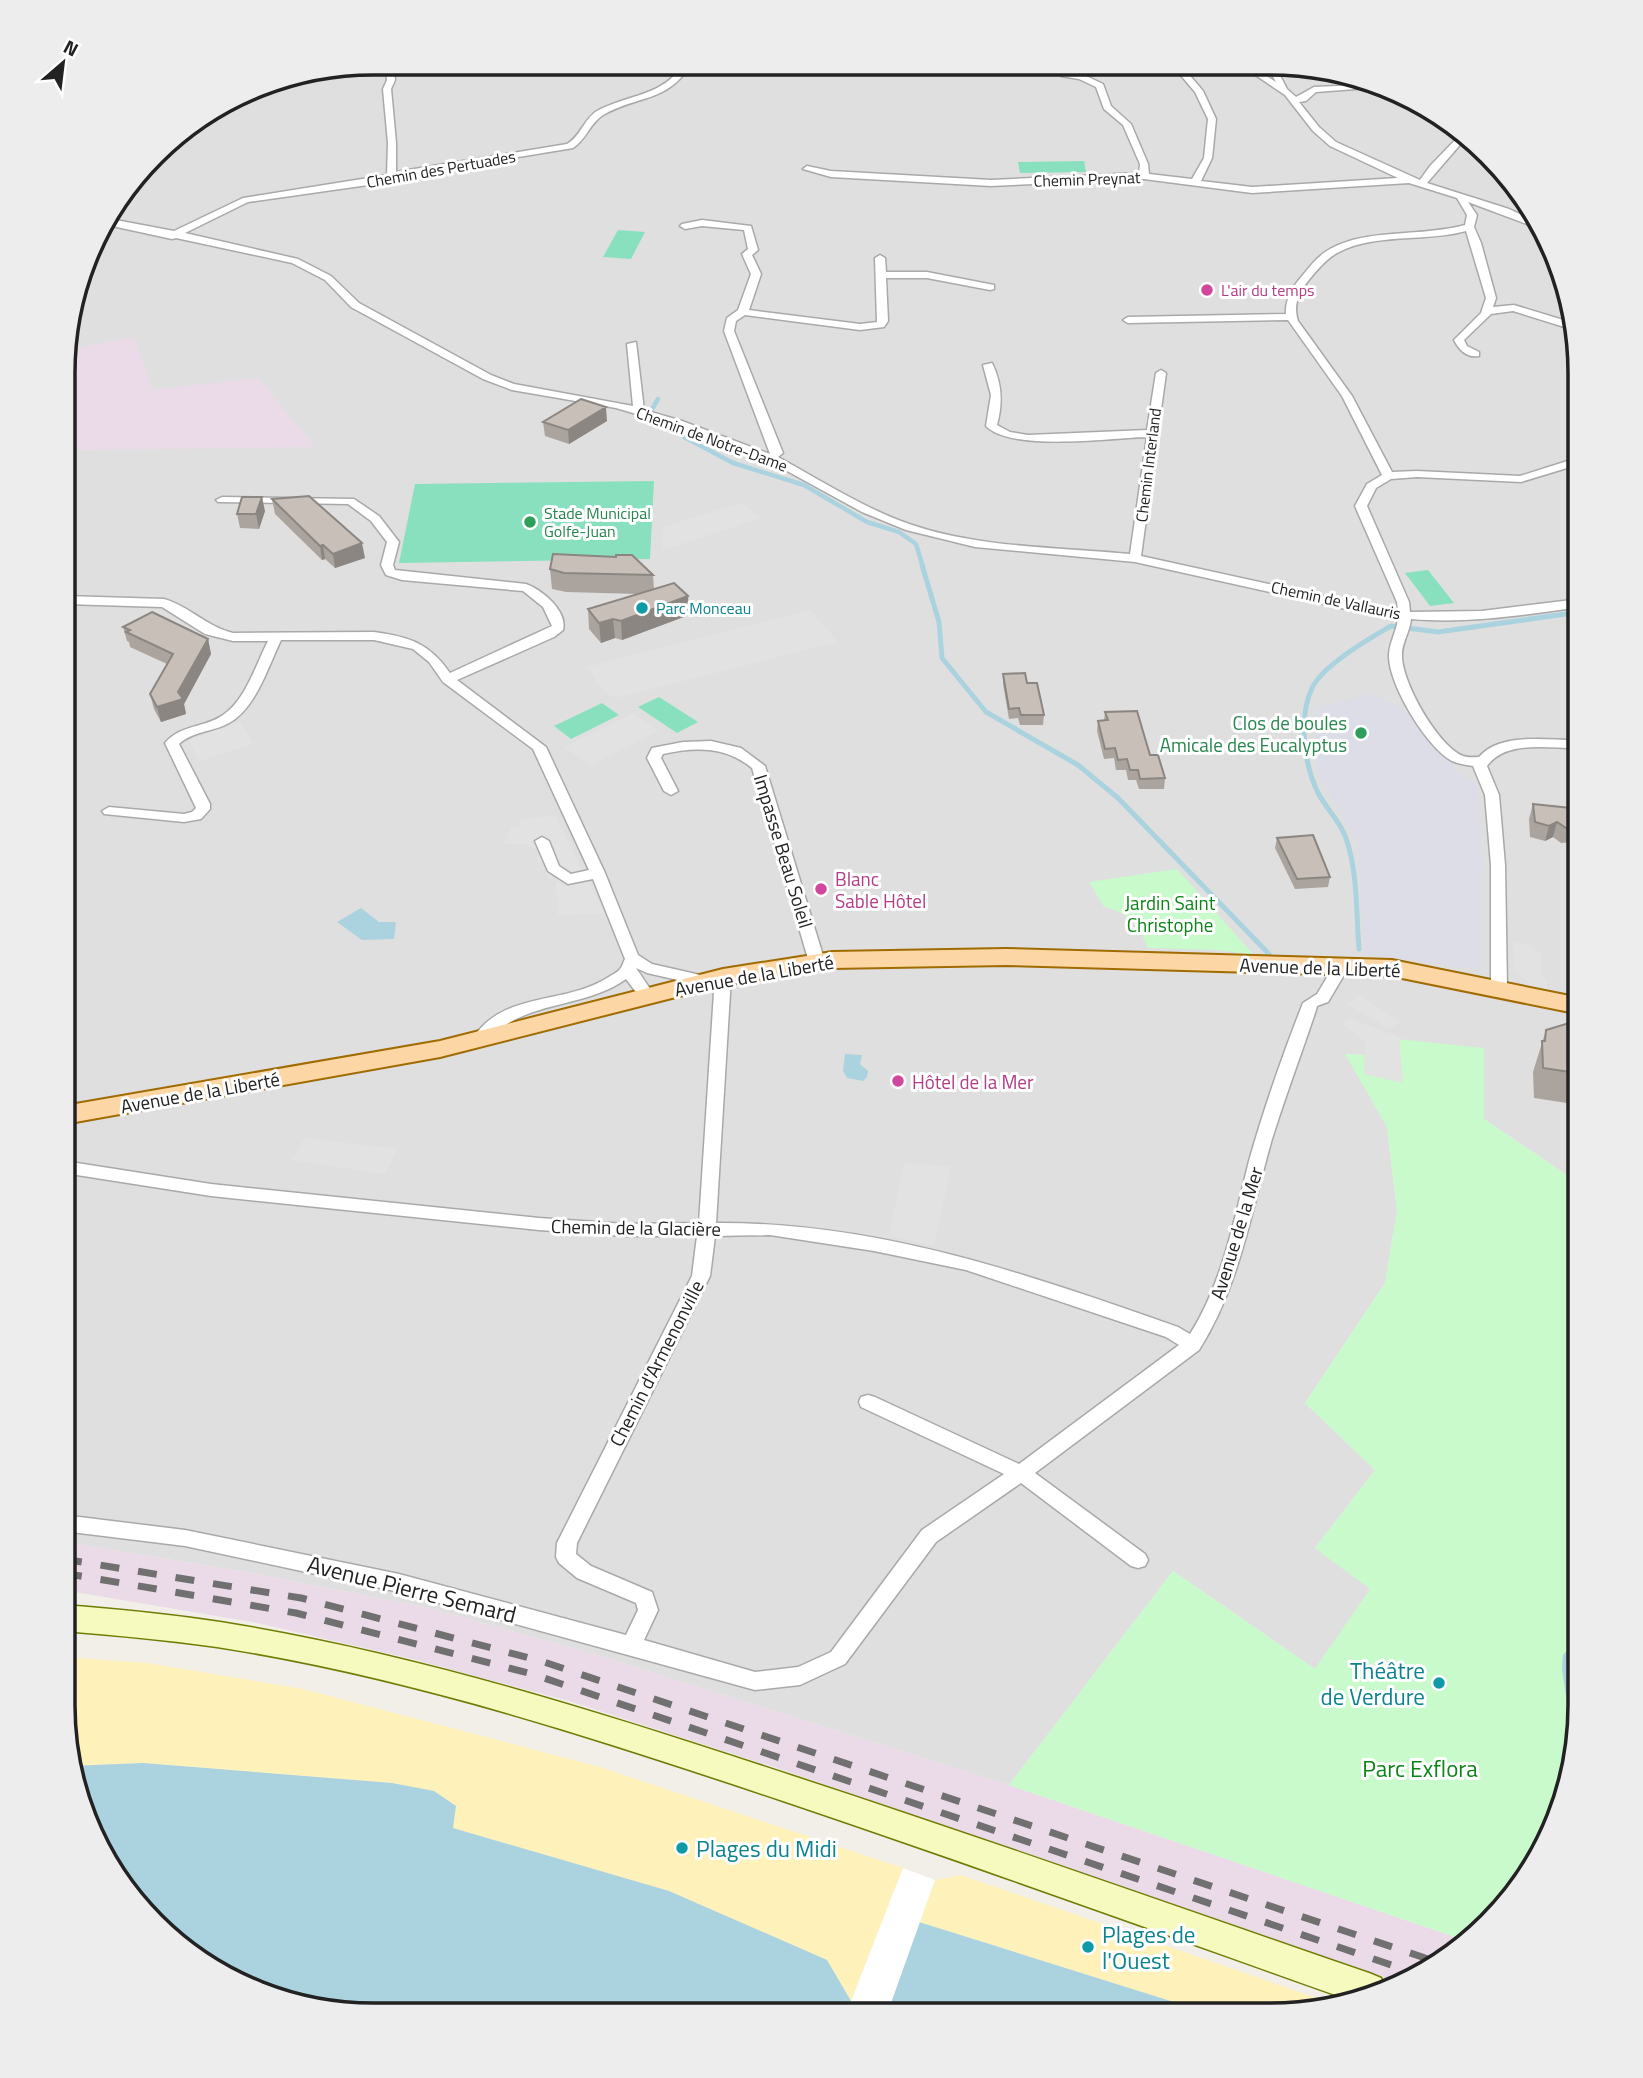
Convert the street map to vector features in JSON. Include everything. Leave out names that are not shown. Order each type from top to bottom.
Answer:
[{"type":"main road","name":"Avenue de la Liberté","points":[[75,1113],[440,1049],[713,979],[817,962],[1006,957],[1342,965],[1417,971],[1568,1003]]},
{"type":"main road","points":[[75,1619],[105,1620],[265,1642],[395,1669],[519,1703],[776,1784],[1363,1988]]},
{"type":"street","points":[[391,75],[387,89],[392,143],[391,177]]},
{"type":"street","name":"Chemin des Pertuades","points":[[172,236],[246,200],[570,146],[579,142],[598,115],[631,104],[673,84],[679,75]]},
{"type":"street","points":[[1070,75],[1100,86],[1107,107],[1127,124],[1144,164],[1144,176]]},
{"type":"street","points":[[1185,75],[1199,91],[1212,119],[1207,131],[1208,159],[1196,176],[1196,183]]},
{"type":"street","points":[[1260,75],[1290,97],[1303,99],[1314,90],[1355,88]]},
{"type":"street","points":[[1277,75],[1316,129],[1333,144],[1405,178],[1506,211],[1525,220]]},
{"type":"street","points":[[1422,184],[1457,142]]},
{"type":"street","points":[[1405,178],[1433,168]]},
{"type":"street","name":"Chemin Preynat","points":[[807,169],[831,174],[991,183],[1144,176],[1252,190],[1405,178]]},
{"type":"street","points":[[1460,197],[1472,215],[1469,227],[1474,235],[1482,281],[1490,298],[1489,311]]},
{"type":"street","points":[[1472,215],[1506,211]]},
{"type":"street","points":[[685,226],[702,223],[748,228],[753,250],[747,254],[756,274],[743,312],[731,320],[729,331],[777,453],[771,458]]},
{"type":"street","name":"Chemin de Notre-Dame","points":[[115,224],[232,245],[295,261],[328,278],[355,305],[487,377],[512,387],[617,405],[771,458],[866,510],[910,528],[975,543],[1135,558]]},
{"type":"street","points":[[1388,476],[1347,396],[1292,317],[1289,310],[1294,294],[1323,259],[1340,247],[1433,236],[1469,227]]},
{"type":"street","points":[[743,312],[874,327],[883,321],[880,258]]},
{"type":"street","points":[[881,275],[927,275],[990,287]]},
{"type":"street","points":[[1490,298],[1563,324]]},
{"type":"street","points":[[1475,354],[1463,348],[1459,341],[1489,311],[1514,308]]},
{"type":"street","points":[[1128,320],[1292,317]]},
{"type":"street","points":[[632,344],[639,412]]},
{"type":"street","points":[[988,365],[997,388],[996,410],[991,426],[999,432],[1018,438],[1152,433]]},
{"type":"street","name":"Chemin Interland","points":[[1135,558],[1161,373]]},
{"type":"street","points":[[1482,761],[1465,761],[1454,757],[1444,748],[1421,716],[1398,675],[1395,654],[1404,624],[1403,602],[1361,506],[1371,486],[1388,476],[1416,474],[1521,479],[1568,464]]},
{"type":"street","points":[[222,500],[350,501],[361,507],[388,531],[393,541],[387,565],[390,572],[402,576],[527,589],[538,594],[558,620],[559,627],[550,634],[448,679]]},
{"type":"street","name":"Chemin de Vallauris","points":[[1135,558],[1368,610],[1404,624],[1438,617],[1486,615],[1568,605]]},
{"type":"street","points":[[75,600],[164,603],[175,607],[209,631],[233,637],[395,639],[417,646],[433,659],[448,679],[539,747],[598,873],[630,964],[646,996]]},
{"type":"street","points":[[109,811],[184,818],[196,816],[203,809],[203,804],[172,743],[178,736],[219,723],[237,710],[276,637]]},
{"type":"street","points":[[1499,989],[1498,864],[1492,795],[1480,766],[1489,753],[1507,746],[1568,744]]},
{"type":"street","name":"Impasse Beau Soleil","points":[[671,791],[654,758],[657,751],[683,745],[715,746],[735,749],[749,756],[758,766],[817,962]]},
{"type":"street","points":[[542,841],[553,868],[568,878],[598,873]]},
{"type":"street","points":[[630,964],[713,979]]},
{"type":"street","points":[[481,1038],[486,1028],[505,1016],[604,986],[630,964]]},
{"type":"street","name":"Avenue de la Mer","points":[[755,1681],[800,1676],[838,1658],[929,1535],[1021,1473],[1193,1345],[1205,1329],[1233,1256],[1264,1138],[1311,1003],[1323,998],[1342,965]]},
{"type":"street","points":[[646,996],[647,968]]},
{"type":"street","name":"Chemin d'Armenonville","points":[[631,1645],[648,1610],[645,1598],[578,1570],[566,1557],[567,1543],[701,1276],[707,1229],[713,979]]},
{"type":"street","name":"Chemin de la Glacière","points":[[75,1169],[211,1191],[471,1218],[625,1230],[770,1229],[874,1244],[966,1263],[1029,1282],[1172,1332],[1193,1345]]},
{"type":"street","points":[[868,1402],[1021,1473],[1138,1560]]},
{"type":"street","name":"Avenue Pierre Semard","points":[[75,1524],[185,1538],[372,1578],[631,1645],[755,1681]]},
{"type":"shaded area","points":[[374,75],[1289,76],[1347,85],[1383,98],[1419,115],[1466,149],[1506,192],[1537,242],[1558,296],[1567,354],[1568,1176],[1484,1119],[1366,1055],[1346,1054],[1387,1127],[1397,1211],[1385,1283],[1305,1403],[1375,1470],[1315,1548],[1371,1589],[1315,1669],[1173,1571],[1009,1785],[597,1655],[429,1608],[246,1572],[75,1544],[76,354],[85,296],[98,260],[115,224],[149,177],[192,137],[242,106],[296,85]]},
{"type":"shaded area","points":[[134,337],[152,390],[258,378],[315,447],[75,450],[77,348]]},
{"type":"shaded area","points":[[741,503],[762,518],[662,550],[663,527]]},
{"type":"shaded area","points":[[810,610],[838,642],[616,698],[604,692],[587,667]]},
{"type":"shaded area","points":[[1370,694],[1401,706],[1460,774],[1477,783],[1482,856],[1481,970],[1364,954],[1357,841],[1317,773],[1315,708]]},
{"type":"shaded area","points":[[633,713],[659,731],[591,765],[564,747]]},
{"type":"shaded area","points":[[240,722],[253,744],[199,761],[189,740]]},
{"type":"shaded area","points":[[555,815],[605,914],[558,915],[559,897],[555,896],[557,879],[547,878],[544,863],[538,863],[538,851],[526,844],[504,844],[511,828],[521,826],[519,820]]},
{"type":"shaded area","points":[[1513,942],[1530,945],[1542,954],[1541,974],[1547,982],[1546,991],[1538,989],[1514,970]]},
{"type":"shaded area","points":[[1360,995],[1400,1022],[1389,1029],[1347,1004]]},
{"type":"shaded area","points":[[1349,1018],[1399,1037],[1403,1083],[1364,1074],[1365,1041],[1341,1024]]},
{"type":"shaded area","points":[[305,1138],[398,1149],[385,1174],[291,1160]]},
{"type":"shaded area","points":[[904,1163],[951,1167],[934,1246],[889,1235]]},
{"type":"shaded area","points":[[75,1544],[246,1572],[429,1608],[597,1655],[1009,1785],[1456,1937],[1419,1963],[1384,1980],[786,1771],[569,1701],[412,1659],[257,1623],[75,1592]]},
{"type":"sand","name":"Plages du Midi","points":[[75,1658],[148,1663],[303,1689],[600,1767],[903,1868],[851,2001],[827,1960],[669,1891],[452,1828],[392,1783],[143,1763],[82,1766],[76,1724]]},
{"type":"sand","name":"Plages de l'Ouest","points":[[961,1875],[1318,1998],[1269,2003],[1177,2003],[919,1922],[935,1880]]},
{"type":"green space","points":[[1084,161],[1086,172],[1020,173],[1018,162]]},
{"type":"green space","points":[[618,230],[645,232],[631,259],[603,257]]},
{"type":"green space","name":"Stade Municipal Golfe-Juan","points":[[654,481],[650,559],[399,563],[415,484]]},
{"type":"green space","points":[[1428,570],[1454,603],[1430,606],[1405,573]]},
{"type":"green space","points":[[659,697],[698,722],[677,733],[638,707]]},
{"type":"green space","points":[[602,703],[619,715],[571,739],[554,726]]},
{"type":"green space","name":"Jardin Saint Christophe","points":[[1177,869],[1254,955],[1216,950],[1148,948],[1132,921],[1121,913],[1104,907],[1089,882]]},
{"type":"green space","name":"Parc Exflora","points":[[1378,1037],[1484,1048],[1484,1119],[1568,1176],[1568,1704],[1565,1743],[1552,1800],[1528,1854],[1494,1901],[1456,1937],[1009,1785],[1173,1571],[1315,1669],[1370,1589],[1315,1548],[1375,1470],[1305,1403],[1385,1283],[1397,1211],[1387,1127],[1345,1054],[1366,1055]]},
{"type":"water","points":[[361,908],[379,922],[396,922],[394,939],[362,940],[337,922]]},
{"type":"water","points":[[845,1054],[862,1055],[860,1064],[868,1071],[863,1081],[847,1078],[843,1071]]},
{"type":"water","points":[[1568,1650],[1568,1708],[1562,1669],[1563,1655]]},
{"type":"water","points":[[143,1763],[392,1783],[434,1791],[456,1806],[453,1828],[669,1891],[827,1960],[851,2001],[374,2003],[296,1993],[224,1963],[177,1929],[149,1901],[115,1854],[106,1836],[91,1800],[82,1766]]},
{"type":"water","points":[[919,1922],[1177,2003],[891,2003]]},
{"type":"pier","points":[[903,1868],[935,1880],[891,2003],[850,2003]]},
{"type":"building","points":[[581,399],[606,407],[568,430],[543,422]]},
{"type":"building","points":[[309,496],[362,543],[333,554],[323,545],[320,546],[272,499]]},
{"type":"building","points":[[242,497],[262,497],[256,514],[237,514]]},
{"type":"building","points":[[553,554],[616,557],[632,555],[653,575],[564,573],[550,569]]},
{"type":"building","points":[[674,583],[688,596],[621,621],[613,619],[599,623],[588,609]]},
{"type":"building","points":[[152,612],[208,639],[178,692],[183,699],[157,707],[150,694],[173,654],[126,632],[130,630],[123,627]]},
{"type":"building","points":[[1025,673],[1027,683],[1037,683],[1044,715],[1021,715],[1019,708],[1009,709],[1003,674]]},
{"type":"building","points":[[1137,711],[1150,755],[1158,755],[1165,778],[1140,779],[1138,770],[1130,770],[1127,759],[1118,760],[1115,748],[1105,749],[1098,721],[1108,720],[1105,712]]},
{"type":"building","points":[[1533,804],[1568,808],[1568,828],[1557,822],[1549,826],[1535,822]]},
{"type":"building","points":[[1313,835],[1330,877],[1297,879],[1277,838]]},
{"type":"building","points":[[1568,1023],[1568,1072],[1543,1068],[1542,1041],[1545,1041],[1546,1030]]},
{"type":"waterway","points":[[651,411],[658,399]]},
{"type":"waterway","points":[[645,416],[733,463],[804,485],[867,522],[899,532],[916,544],[923,567]]},
{"type":"waterway","points":[[922,565],[939,622],[942,658],[986,712],[1078,765],[1118,798],[1269,954]]},
{"type":"waterway","points":[[1359,949],[1355,879],[1350,851],[1340,826],[1318,793],[1306,755],[1305,713],[1312,688],[1326,670],[1347,653],[1391,626],[1438,632],[1568,614]]},
{"type":"railway","points":[[75,1561],[301,1598],[541,1661],[1426,1958]]},
{"type":"railway","points":[[75,1575],[296,1613],[532,1674],[1405,1970]]},
{"type":"place","name":"L'air du temps","points":[[1207,290]]},
{"type":"place","name":"Stade Municipal Golfe-Juan","points":[[530,522]]},
{"type":"place","name":"Parc Monceau","points":[[642,608]]},
{"type":"place","name":"Clos de boules Amicale des Eucalyptus","points":[[1361,733]]},
{"type":"place","name":"Blanc Sable Hôtel","points":[[821,889]]},
{"type":"place","name":"Hôtel de la Mer","points":[[898,1081]]},
{"type":"place","name":"Théâtre de Verdure","points":[[1439,1683]]},
{"type":"place","name":"Plages du Midi","points":[[682,1848]]},
{"type":"place","name":"Plages de l'Ouest","points":[[1088,1947]]}]
